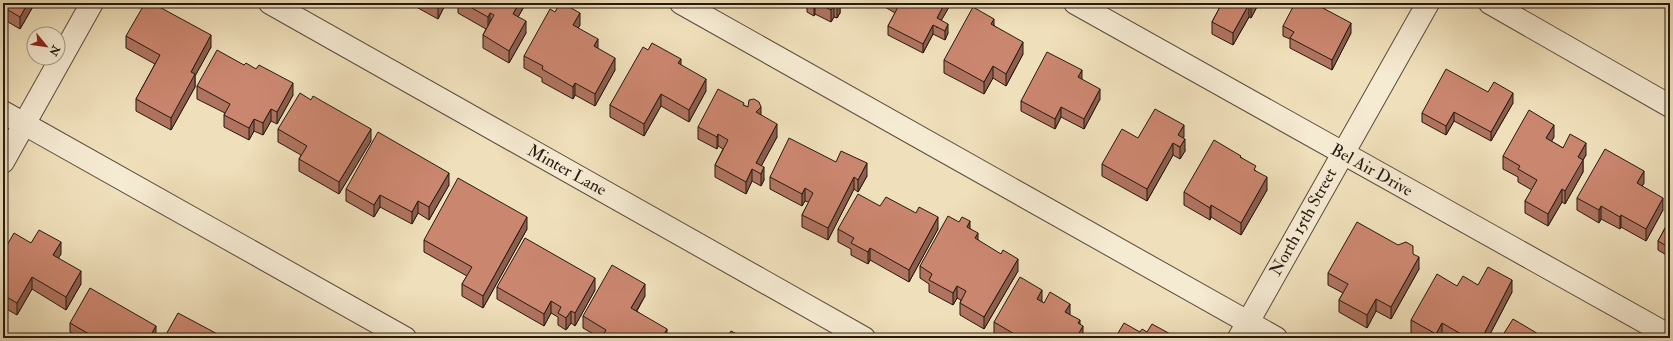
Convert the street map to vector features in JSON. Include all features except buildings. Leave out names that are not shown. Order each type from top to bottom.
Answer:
[{"type":"street","points":[[3,162],[92,3]]},
{"type":"street","name":"Minter Lane","points":[[270,3],[864,338]]},
{"type":"street","points":[[681,3],[1243,330],[1276,338]]},
{"type":"street","name":"Bel Air Drive","points":[[1076,3],[1670,336]]},
{"type":"street","name":"North 15th Street","points":[[1243,330],[1428,3]]},
{"type":"street","points":[[1490,3],[1670,106]]},
{"type":"street","points":[[3,112],[405,338]]}]
